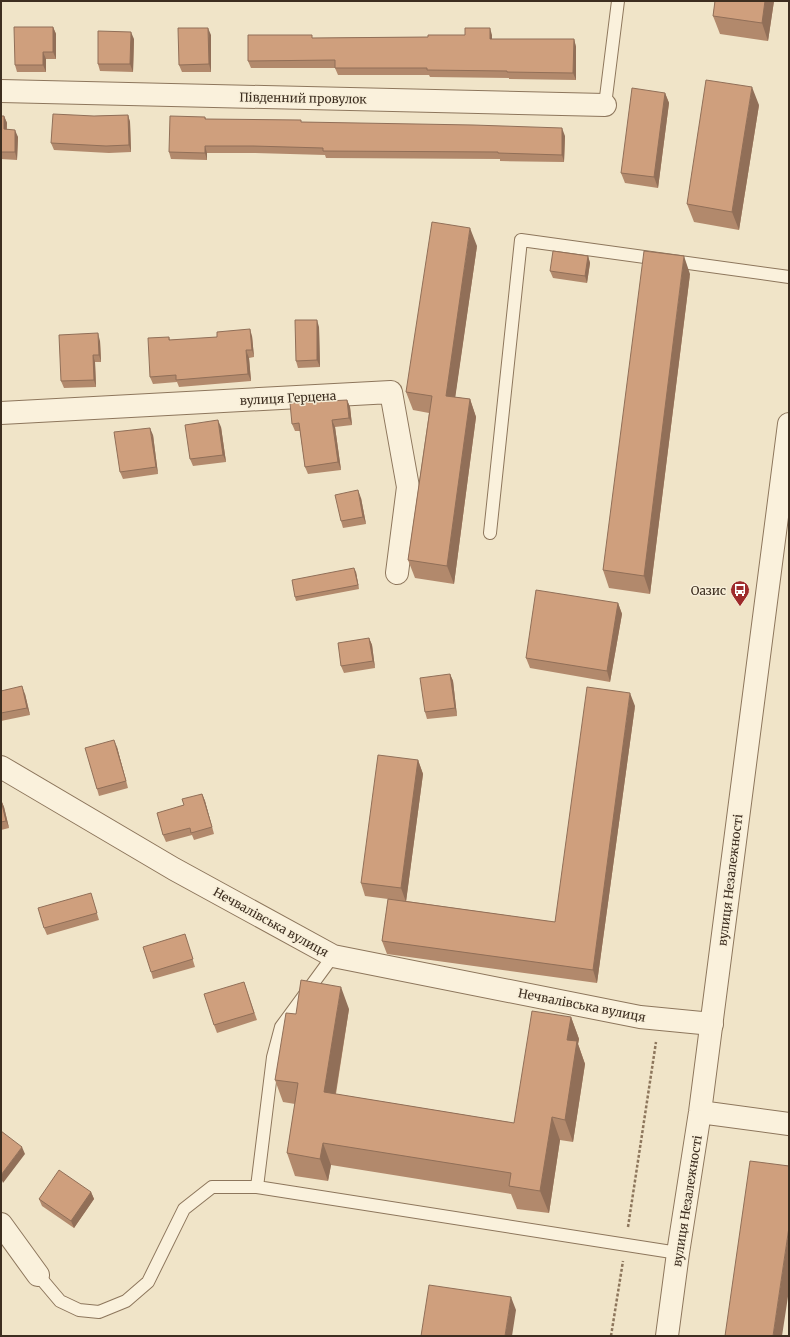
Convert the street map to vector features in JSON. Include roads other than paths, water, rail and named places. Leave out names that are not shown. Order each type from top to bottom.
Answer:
[{"type":"street","name":"Південний провулок","points":[[1,91],[604,105]]},
{"type":"street","name":"вулиця Герцена","points":[[1,413],[391,392],[408,487],[397,573]]},
{"type":"street","name":"вулиця Незалежності","points":[[667,1336],[712,1024],[789,424]]},
{"type":"street","name":"Нечвалівська вулиця","points":[[1,766],[174,869],[333,956],[640,1017],[712,1024]]},
{"type":"street","points":[[700,1112],[789,1124]]},
{"type":"street","points":[[1,1224],[38,1275]]},
{"type":"lane","points":[[604,105],[618,1]]},
{"type":"lane","points":[[490,534],[521,240],[789,277]]},
{"type":"lane","points":[[257,1187],[273,1057],[281,1026],[333,956]]},
{"type":"lane","points":[[38,1275],[60,1301],[79,1310],[99,1312],[126,1301],[148,1282],[184,1209],[212,1187],[257,1187],[678,1253]]},
{"type":"place","name":"Оазис","points":[[740,607]]}]
